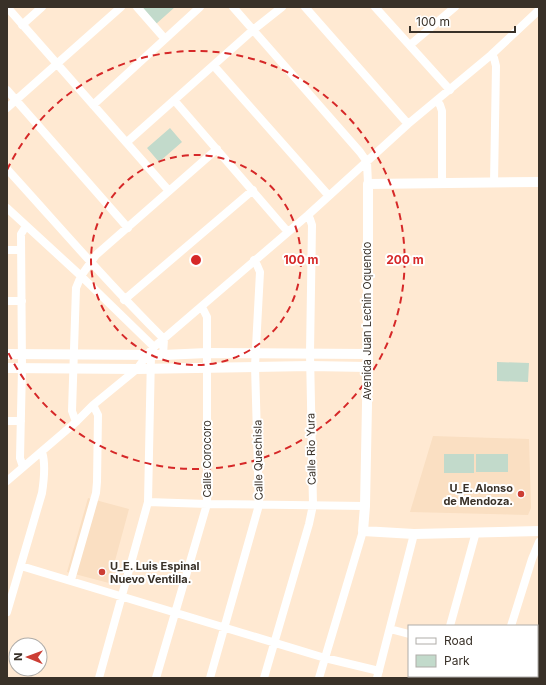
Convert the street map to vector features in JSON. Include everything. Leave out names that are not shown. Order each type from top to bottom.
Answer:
[{"type":"street","points":[[7,7],[169,191]]},
{"type":"street","points":[[22,25],[42,7]]},
{"type":"street","points":[[7,108],[121,7]]},
{"type":"street","points":[[137,7],[165,39]]},
{"type":"street","points":[[93,104],[200,7]]},
{"type":"street","points":[[233,7],[360,152],[367,162]]},
{"type":"street","points":[[126,142],[214,66],[253,30],[282,7]]},
{"type":"street","points":[[305,7],[408,124]]},
{"type":"street","points":[[376,7],[450,90]]},
{"type":"street","points":[[410,45],[455,7]]},
{"type":"street","points":[[7,481],[11,473],[23,467],[42,452],[93,405],[137,369],[164,339],[308,215],[408,124],[492,55],[539,10]]},
{"type":"street","points":[[492,55],[496,66],[494,183]]},
{"type":"street","points":[[214,66],[329,196]]},
{"type":"street","points":[[7,90],[128,228]]},
{"type":"street","points":[[174,100],[288,232]]},
{"type":"street","points":[[437,101],[442,111],[442,184]]},
{"type":"street","points":[[76,422],[72,411],[73,368],[75,355],[76,288],[81,276],[91,261],[217,150]]},
{"type":"street","name":"Avenida Juan Lechin Oquendo","points":[[319,678],[363,530],[365,506],[368,367],[367,162]]},
{"type":"street","points":[[7,169],[91,261],[124,300],[164,339],[163,356]]},
{"type":"street","points":[[368,184],[539,182]]},
{"type":"street","points":[[124,300],[253,190]]},
{"type":"street","points":[[9,212],[81,276],[151,352],[148,502],[99,678]]},
{"type":"street","name":"Calle Rio Yura","points":[[264,678],[309,524],[312,505],[310,353],[312,225],[308,215]]},
{"type":"street","points":[[23,467],[20,458],[22,368],[21,234],[26,226]]},
{"type":"street","points":[[7,250],[21,250]]},
{"type":"street","name":"Calle Quechisla","points":[[210,678],[259,505],[255,366],[260,272],[254,260]]},
{"type":"street","points":[[7,301],[22,301]]},
{"type":"street","name":"Calle Corocoro","points":[[156,678],[207,504],[208,353],[207,317],[202,307]]},
{"type":"street","points":[[7,354],[75,355],[151,352],[163,356],[208,353],[368,354]]},
{"type":"street","points":[[7,368],[137,369],[255,366],[368,367]]},
{"type":"street","points":[[71,580],[96,493],[98,415],[93,405]]},
{"type":"street","points":[[7,421],[21,420]]},
{"type":"street","points":[[7,612],[9,596],[21,566],[42,493],[44,457],[42,452]]},
{"type":"street","points":[[148,502],[365,506]]},
{"type":"street","points":[[363,530],[414,534],[539,531]]},
{"type":"street","points":[[450,625],[476,532]]},
{"type":"street","points":[[21,566],[378,674],[414,534]]},
{"type":"street","points":[[512,625],[532,559],[539,542]]},
{"type":"street","points":[[390,628],[408,634]]},
{"type":"shaded area","points":[[433,436],[529,439],[531,508],[528,515],[410,512]]},
{"type":"shaded area","points":[[88,498],[129,509],[109,583],[67,572]]},
{"type":"green space","points":[[142,7],[175,7],[156,24]]},
{"type":"green space","points":[[170,128],[182,142],[159,162],[147,148]]},
{"type":"green space","points":[[497,362],[529,363],[528,382],[497,381]]},
{"type":"green space","points":[[444,454],[474,454],[474,473],[444,473]]},
{"type":"green space","points":[[476,454],[508,454],[508,472],[476,472]]},
{"type":"place","name":"U_E. Alonso de Mendoza.","points":[[521,494]]},
{"type":"place","name":"U_E. Luis Espinal Nuevo Ventilla.","points":[[102,572]]}]
